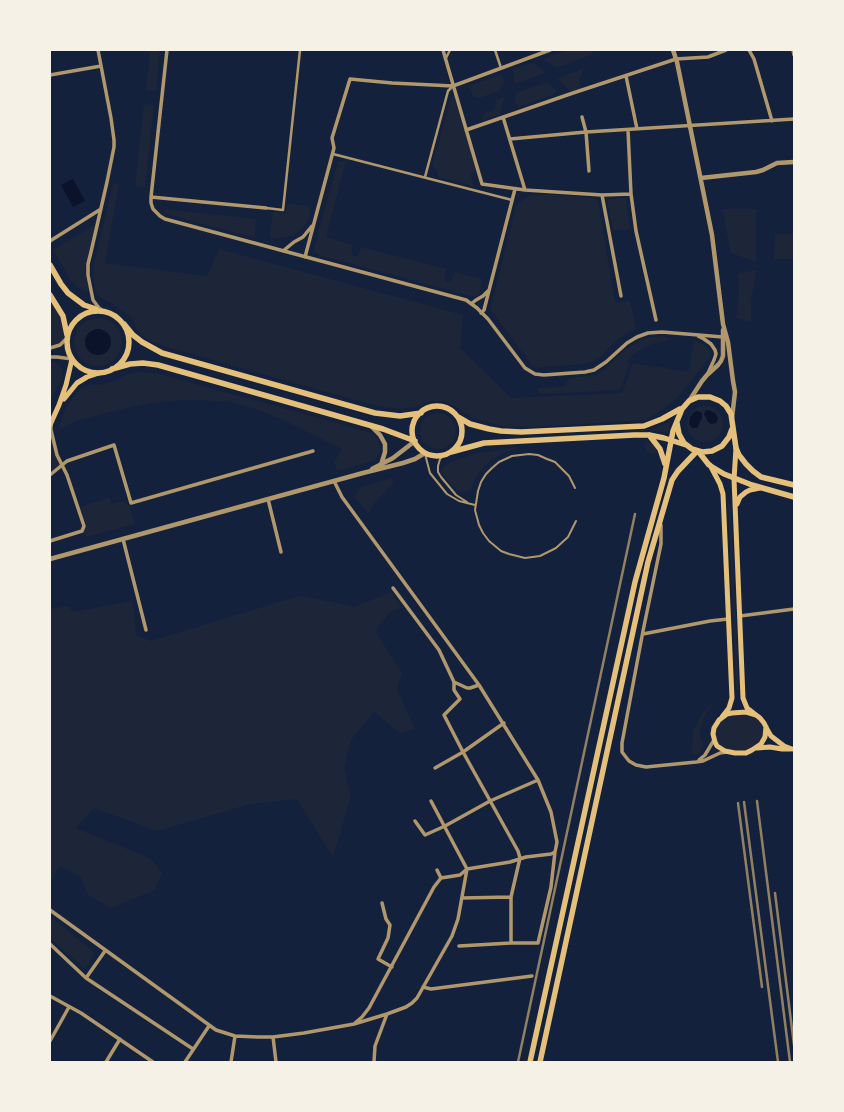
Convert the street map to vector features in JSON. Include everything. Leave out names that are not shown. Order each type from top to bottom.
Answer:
[{"type":"main road","points":[[50,265],[68,293],[84,305],[115,315],[142,342],[162,353],[376,414],[400,416],[421,412],[428,408],[438,406],[451,410],[458,417],[462,425],[460,442],[451,452]]},
{"type":"main road","points":[[50,295],[63,316],[68,336]]},
{"type":"main road","points":[[99,373],[91,372],[82,368],[72,359],[67,347],[70,327],[79,317],[91,311],[102,310]]},
{"type":"main road","points":[[59,405],[77,383],[87,377],[106,372],[121,363],[129,344],[128,334],[124,324]]},
{"type":"main road","points":[[50,423],[59,405],[69,375],[72,359]]},
{"type":"main road","points":[[112,369],[130,364],[143,363],[158,365],[371,426],[415,441]]},
{"type":"main road","points":[[530,1062],[635,582],[663,482],[673,431],[683,408],[688,402],[695,398],[715,398],[722,402],[729,411],[732,422],[736,448],[734,479],[743,698],[747,708],[764,722],[768,732],[775,740],[784,746],[793,749]]},
{"type":"main road","points":[[458,417],[475,425],[501,431],[551,431],[644,426],[667,417],[683,408]]},
{"type":"main road","points":[[421,412],[413,426],[413,434],[419,448],[432,456],[444,455],[472,446],[491,443],[649,435],[686,445],[697,451],[720,472],[734,479],[760,488],[794,496]]},
{"type":"main road","points":[[678,419],[677,428],[686,445]]},
{"type":"main road","points":[[697,451],[712,451],[723,446],[730,436],[732,422]]},
{"type":"main road","points":[[649,435],[662,452],[666,468]]},
{"type":"main road","points":[[736,448],[743,461],[757,474],[765,478],[794,486]]},
{"type":"main road","points":[[540,1062],[648,562],[670,484],[676,473],[697,451]]},
{"type":"main road","points":[[710,464],[720,484],[723,494],[732,698],[729,708],[714,728],[714,740],[717,746],[721,749],[735,753],[746,753],[756,748],[764,740],[766,728]]},
{"type":"main road","points":[[735,509],[741,496],[750,490],[760,488]]},
{"type":"main road","points":[[722,717],[727,714],[739,712],[746,712],[756,715]]},
{"type":"main road","points":[[756,748],[766,747],[793,749]]},
{"type":"street","points":[[98,50],[114,140],[112,157],[88,264],[88,275],[93,300],[102,310]]},
{"type":"street","points":[[167,50],[151,197],[152,206],[155,211],[169,221],[466,300],[488,319],[521,364],[528,371],[535,374],[544,375],[594,370],[602,365],[624,345],[634,338],[644,334],[662,332],[725,336]]},
{"type":"street","points":[[151,197],[283,210],[300,50]]},
{"type":"street","points":[[443,50],[482,184],[524,190],[602,195],[631,194]]},
{"type":"street","points":[[446,58],[450,50]]},
{"type":"street","points":[[495,50],[501,68]]},
{"type":"street","points":[[305,257],[333,154],[334,148],[332,138],[350,79],[453,86],[550,50]]},
{"type":"street","points":[[673,50],[712,236],[725,336],[734,381],[735,392],[732,422]]},
{"type":"street","points":[[466,130],[676,60],[708,57],[726,50]]},
{"type":"street","points":[[749,50],[754,59],[772,121]]},
{"type":"street","points":[[793,50],[794,55]]},
{"type":"street","points":[[50,76],[101,66]]},
{"type":"street","points":[[626,76],[637,130]]},
{"type":"street","points":[[425,177],[448,91],[453,86]]},
{"type":"street","points":[[503,117],[524,190]]},
{"type":"street","points":[[582,117],[586,132],[589,171]]},
{"type":"street","points":[[510,139],[586,132],[794,119]]},
{"type":"street","points":[[628,130],[631,194],[636,231],[656,320]]},
{"type":"street","points":[[333,154],[512,200]]},
{"type":"street","points":[[701,178],[756,172],[780,162],[794,162]]},
{"type":"street","points":[[481,313],[484,310],[515,189]]},
{"type":"street","points":[[602,195],[621,296]]},
{"type":"street","points":[[50,241],[101,209]]},
{"type":"street","points":[[283,251],[308,232],[316,217]]},
{"type":"street","points":[[471,304],[485,295],[490,286]]},
{"type":"street","points":[[688,402],[707,375],[716,354],[711,344],[695,335]]},
{"type":"street","points":[[50,348],[60,345],[68,336]]},
{"type":"street","points":[[707,375],[721,361],[725,336]]},
{"type":"street","points":[[50,357],[72,359]]},
{"type":"street","points":[[50,541],[79,533],[82,531],[84,526],[56,451],[51,430],[54,416]]},
{"type":"street","points":[[371,426],[380,435],[385,444],[382,467]]},
{"type":"street","points":[[382,467],[415,441]]},
{"type":"street","points":[[51,474],[67,461],[114,445],[131,503],[313,451]]},
{"type":"street","points":[[50,559],[415,459],[425,453]]},
{"type":"street","points":[[334,481],[342,496],[479,684],[538,780],[551,812],[557,842],[551,887],[538,943],[459,946]]},
{"type":"street","points":[[268,499],[281,552]]},
{"type":"street","points":[[661,520],[661,544],[622,743],[622,752],[629,761],[636,765],[642,766],[696,762],[720,753],[729,752]]},
{"type":"street","points":[[122,539],[146,630]]},
{"type":"street","points":[[393,588],[439,650],[454,682],[454,690],[460,700],[444,715],[518,850],[520,858],[511,896],[511,943]]},
{"type":"street","points":[[740,616],[794,609]]},
{"type":"street","points":[[643,634],[728,619]]},
{"type":"street","points":[[454,682],[467,688],[479,684]]},
{"type":"street","points":[[435,768],[463,752],[504,724]]},
{"type":"street","points":[[696,762],[705,755],[714,740]]},
{"type":"street","points":[[414,821],[425,835],[445,826],[490,801],[538,780]]},
{"type":"street","points":[[50,910],[191,1012],[208,1026],[216,1030],[235,1036],[273,1037],[354,1024],[406,1007],[417,998],[452,936],[458,919],[467,869],[431,801]]},
{"type":"street","points":[[354,1024],[369,1008],[434,887],[441,878],[460,875],[467,869],[510,862],[520,858],[551,854],[555,852]]},
{"type":"street","points":[[437,870],[441,878]]},
{"type":"street","points":[[462,898],[511,896]]},
{"type":"street","points":[[382,903],[386,919],[390,925],[388,938],[378,959],[392,966]]},
{"type":"street","points":[[50,944],[86,978],[193,1049]]},
{"type":"street","points":[[86,978],[105,951]]},
{"type":"street","points":[[423,987],[431,989],[532,976]]},
{"type":"street","points":[[50,996],[120,1039],[152,1062]]},
{"type":"street","points":[[50,1041],[69,1007]]},
{"type":"street","points":[[374,1062],[375,1046],[387,1014]]},
{"type":"street","points":[[184,1062],[208,1026]]},
{"type":"street","points":[[231,1062],[235,1036]]},
{"type":"street","points":[[273,1037],[276,1062]]},
{"type":"street","points":[[106,1062],[120,1039]]},
{"type":"lane","points":[[425,453],[430,473],[447,494],[459,501],[475,505]]},
{"type":"lane","points":[[575,488],[569,476],[555,462],[529,454],[512,456],[499,462],[486,474],[481,482],[475,505],[476,517],[479,525],[489,541],[501,551],[525,558],[540,556],[556,548],[568,537],[576,521]]},
{"type":"lane","points":[[444,455],[440,459],[438,472],[456,495],[470,504]]},
{"type":"shaded area","points":[[150,50],[160,50],[156,91],[146,90]]},
{"type":"shaded area","points":[[567,50],[593,50],[591,55],[556,68],[543,59]]},
{"type":"shaded area","points":[[533,63],[546,73],[514,84],[513,69]]},
{"type":"shaded area","points":[[584,68],[580,79],[580,88],[570,91],[557,79]]},
{"type":"shaded area","points":[[502,74],[504,82],[499,91],[479,98],[473,96],[469,86]]},
{"type":"shaded area","points":[[547,82],[557,91],[553,95],[518,107],[515,103],[516,93]]},
{"type":"shaded area","points":[[456,95],[478,171],[470,174],[473,186],[438,177],[438,171],[432,166],[451,97]]},
{"type":"shaded area","points":[[504,97],[500,114],[481,120],[486,110],[488,113],[495,109],[496,100]]},
{"type":"shaded area","points":[[144,104],[154,105],[145,187],[135,186]]},
{"type":"shaded area","points":[[346,161],[326,237],[353,245],[351,254],[354,257],[359,255],[361,247],[446,269],[444,279],[447,282],[451,281],[455,272],[482,279],[479,294],[476,296],[471,296],[322,256],[316,253],[315,245],[338,162]]},
{"type":"shaded area","points":[[73,179],[85,201],[73,207],[61,185]]},
{"type":"shaded area","points":[[113,184],[119,184],[105,263],[207,276],[219,249],[463,315],[460,348],[512,398],[622,393],[633,363],[689,372],[694,340],[706,346],[710,351],[711,356],[676,399],[646,420],[528,427],[502,426],[481,421],[472,418],[455,406],[444,401],[432,401],[415,407],[400,409],[377,406],[163,346],[143,336],[138,331],[132,319],[125,312],[97,295],[95,290],[93,274],[94,264]]},
{"type":"shaded area","points":[[529,195],[562,195],[593,198],[598,201],[615,302],[630,301],[636,328],[619,338],[601,356],[591,362],[584,364],[544,367],[530,365],[531,364],[491,310],[516,207]]},
{"type":"shaded area","points":[[626,198],[630,229],[613,231],[607,199]]},
{"type":"shaded area","points":[[287,203],[309,206],[310,215],[303,228],[294,235],[271,239],[270,234],[273,212],[286,213]]},
{"type":"shaded area","points":[[161,209],[256,219],[255,238],[173,216]]},
{"type":"shaded area","points":[[722,209],[756,209],[756,262],[731,253]]},
{"type":"shaded area","points":[[98,223],[88,264],[91,291],[85,291],[76,286],[67,276],[53,250]]},
{"type":"shaded area","points":[[775,234],[794,234],[794,259],[774,259]]},
{"type":"shaded area","points":[[757,270],[751,300],[751,322],[736,318],[739,295],[738,273]]},
{"type":"shaded area","points":[[50,295],[61,311],[68,335],[63,343],[50,348]]},
{"type":"shaded area","points":[[98,318],[107,320],[115,325],[120,333],[122,342],[120,351],[115,359],[107,364],[98,366],[89,364],[81,359],[76,351],[74,342],[76,333],[81,325],[89,320]]},
{"type":"shaded area","points":[[98,329],[107,333],[111,342],[107,351],[98,355],[89,351],[85,342],[89,333]]},
{"type":"shaded area","points":[[661,336],[668,337],[667,341],[647,346],[635,353],[626,362],[630,363],[620,390],[539,394],[538,388],[562,387],[570,378],[596,375],[605,369],[624,351],[636,343],[646,338]]},
{"type":"shaded area","points":[[50,362],[54,362],[59,365],[62,369],[63,377],[50,402]]},
{"type":"shaded area","points":[[136,372],[156,373],[369,432],[378,439],[380,451],[376,459],[372,461],[337,471],[334,462],[342,449],[259,410],[230,402],[202,400],[180,400],[151,403],[126,408],[79,420],[59,429],[66,408],[80,389],[89,385],[100,385],[111,382]]},
{"type":"shaded area","points":[[708,406],[718,411],[722,417],[722,431],[718,437],[712,441],[702,442],[692,437],[688,431],[687,421],[692,411],[698,407]]},
{"type":"shaded area","points":[[706,410],[716,414],[718,419],[716,423],[711,424],[708,422],[704,414]]},
{"type":"shaded area","points":[[697,411],[702,413],[702,418],[697,428],[692,428],[689,424],[690,417]]},
{"type":"shaded area","points":[[442,413],[451,418],[455,424],[455,438],[451,444],[442,449],[434,449],[425,444],[421,438],[420,427],[425,418],[431,414]]},
{"type":"shaded area","points":[[670,422],[668,433],[650,430],[650,429]]},
{"type":"shaded area","points":[[50,425],[61,466],[50,474]]},
{"type":"shaded area","points":[[646,443],[654,446],[657,450],[656,453],[652,454],[647,452],[644,446]]},
{"type":"shaded area","points":[[516,447],[519,448],[503,453],[487,463],[475,479],[471,489],[468,491],[462,492],[456,490],[443,475],[442,470],[444,466],[456,460],[475,454]]},
{"type":"shaded area","points":[[393,478],[393,483],[371,507],[369,514],[355,498],[358,490],[362,487]]},
{"type":"shaded area","points":[[110,497],[112,504],[123,501],[129,505],[135,524],[86,537],[84,531],[86,524],[81,507]]},
{"type":"shaded area","points":[[728,503],[731,504],[739,690],[736,690]]},
{"type":"shaded area","points":[[391,592],[402,608],[390,612],[375,631],[402,673],[397,689],[415,729],[400,733],[374,712],[351,740],[344,768],[351,796],[333,857],[297,799],[250,804],[157,831],[94,808],[75,828],[150,858],[162,873],[155,890],[111,908],[88,895],[80,876],[60,866],[50,882],[50,609],[68,606],[73,612],[132,601],[136,635],[151,641],[299,596],[354,607]]},
{"type":"shaded area","points":[[711,704],[712,706],[706,713],[700,730],[700,738],[703,742],[703,747],[699,753],[695,755],[692,752],[693,731],[702,714]]},
{"type":"shaded area","points":[[739,712],[760,718],[766,733],[756,748],[735,753],[717,746],[714,728],[719,720]]},
{"type":"shaded area","points":[[50,916],[95,953],[85,969],[50,938]]},
{"type":"railway","points":[[518,1062],[635,514]]},
{"type":"railway","points":[[757,801],[790,1062]]},
{"type":"railway","points":[[744,802],[778,1062]]},
{"type":"railway","points":[[738,803],[762,987]]},
{"type":"railway","points":[[775,893],[794,1045]]}]
